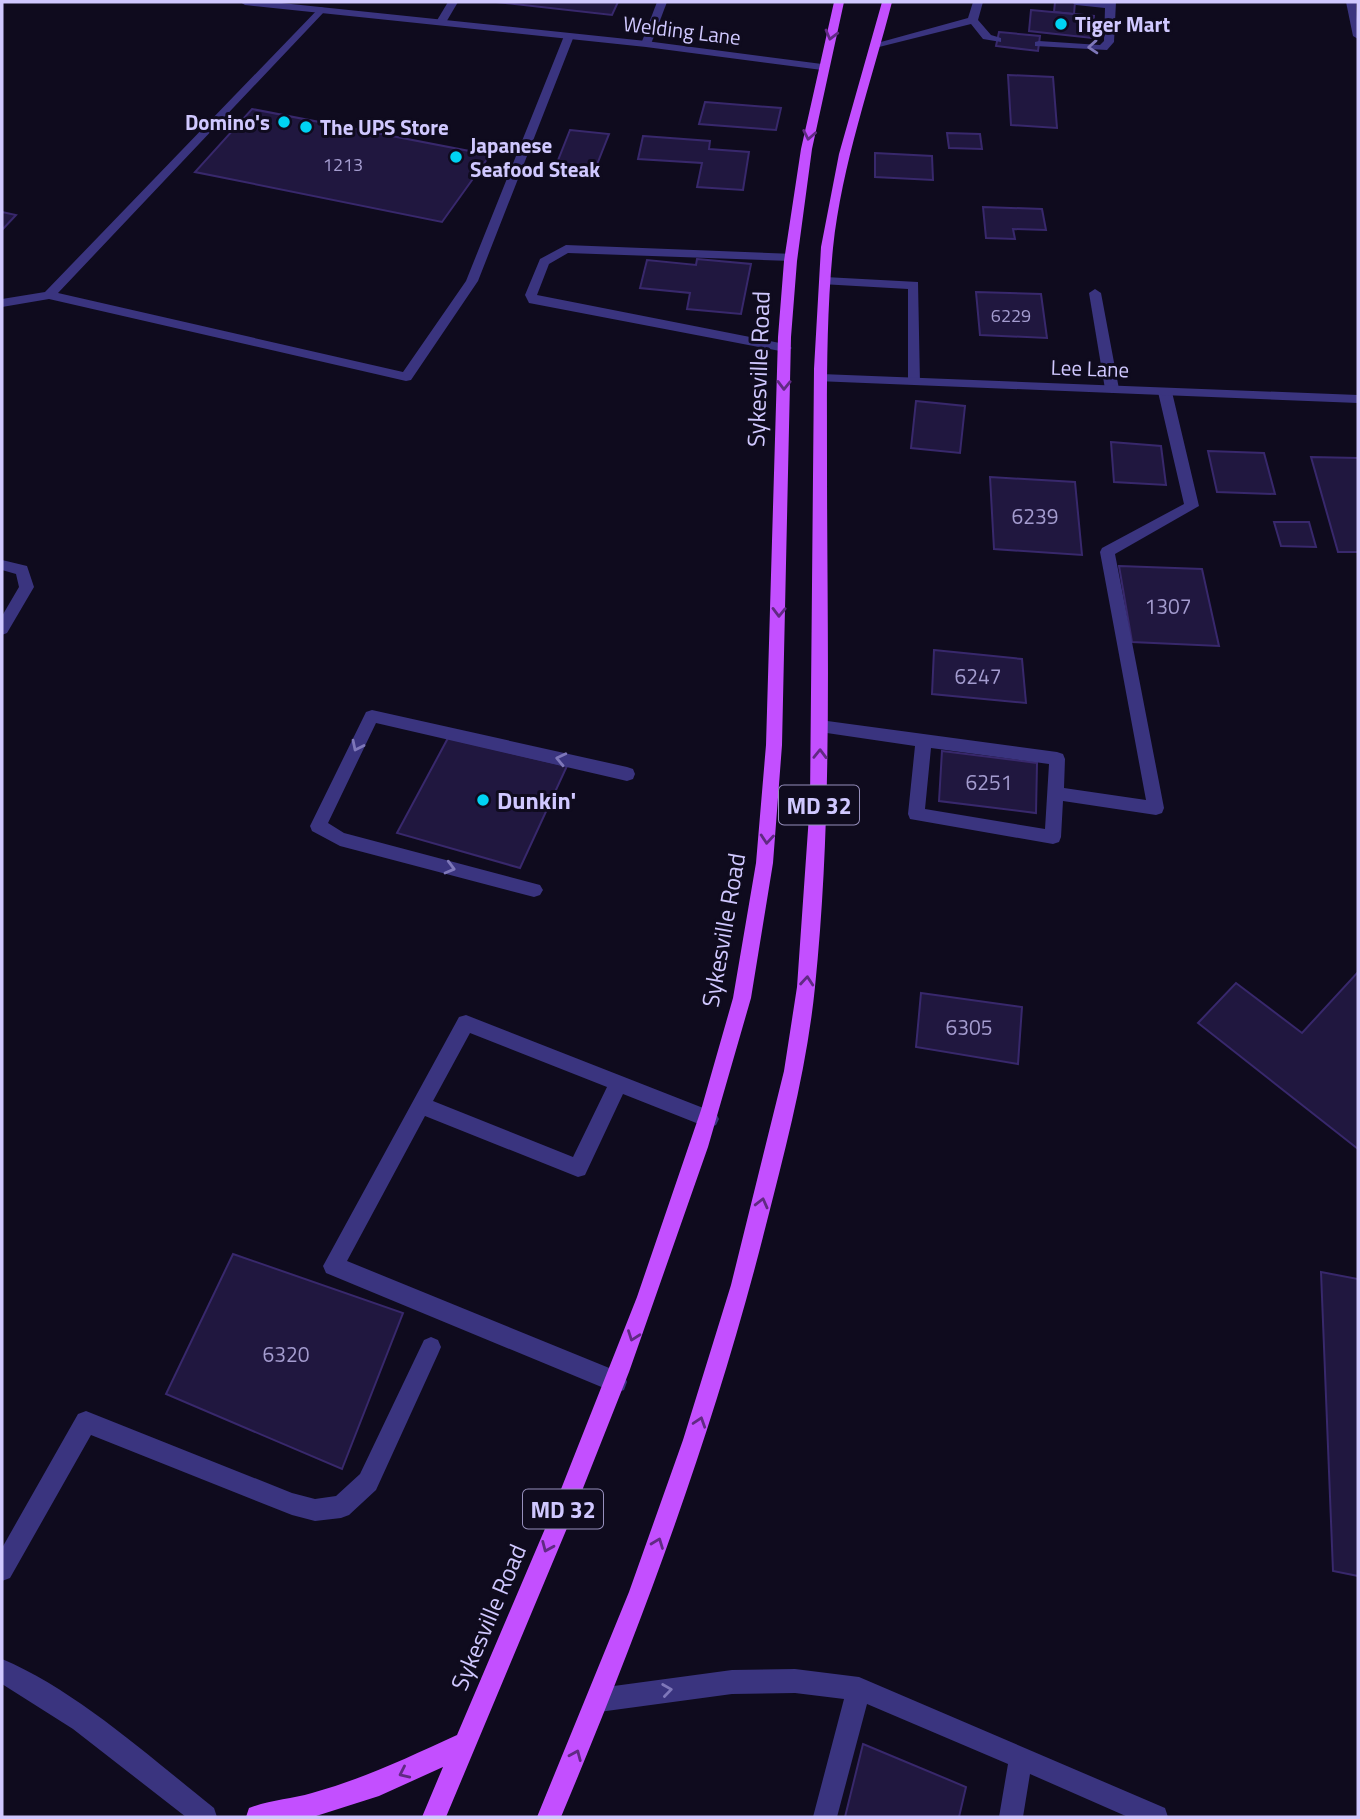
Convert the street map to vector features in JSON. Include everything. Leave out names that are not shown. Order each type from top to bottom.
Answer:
[{"type":"main road","name":"Sykesville Road","points":[[434,1817],[616,1382],[709,1119],[746,977],[765,858],[778,686],[785,348],[791,257],[802,172],[822,68],[839,2]]},
{"type":"main road","name":"MD 32","points":[[549,1817],[599,1700],[679,1487],[721,1359],[795,1063],[806,992],[819,822],[821,377],[825,281],[837,183],[887,2]]},
{"type":"main road","points":[[258,1817],[310,1806],[379,1784],[466,1744]]},
{"type":"street","name":"Welding Lane","points":[[245,2],[646,44],[822,68]]},
{"type":"street","points":[[441,22],[453,2]]},
{"type":"street","points":[[646,44],[662,2]]},
{"type":"street","points":[[973,20],[978,2]]},
{"type":"street","points":[[1039,44],[1103,48],[1109,42],[1111,4],[1076,2]]},
{"type":"street","points":[[1351,2],[1358,36]]},
{"type":"street","points":[[49,295],[320,10]]},
{"type":"street","points":[[876,45],[973,20]]},
{"type":"street","points":[[973,20],[987,37],[997,40]]},
{"type":"street","points":[[2,303],[49,295],[406,377],[472,281],[569,36]]},
{"type":"street","points":[[785,348],[533,300],[531,295],[544,262],[566,249],[791,257]]},
{"type":"street","points":[[825,281],[914,285],[915,381]]},
{"type":"street","points":[[1095,293],[1112,390]]},
{"type":"street","name":"Lee Lane","points":[[821,377],[1358,399]]},
{"type":"street","points":[[1055,793],[1156,808],[1107,552],[1192,506],[1165,392]]},
{"type":"street","points":[[2,565],[22,570],[27,587],[2,629]]},
{"type":"street","points":[[534,890],[340,839],[318,826],[372,716],[627,774]]},
{"type":"street","points":[[821,726],[924,740],[1057,759],[1053,837],[916,814],[924,740]]},
{"type":"street","points":[[616,1382],[333,1266],[466,1023],[709,1119]]},
{"type":"street","points":[[421,1105],[578,1168],[618,1084]]},
{"type":"street","points":[[2,1570],[86,1422],[292,1504],[315,1510],[341,1507],[368,1482],[431,1347]]},
{"type":"street","points":[[2,1671],[30,1686],[114,1744],[205,1817]]},
{"type":"street","points":[[599,1700],[732,1682],[795,1681],[859,1689],[1156,1817]]},
{"type":"street","points":[[825,1817],[859,1689]]},
{"type":"street","points":[[1011,1817],[1021,1757]]},
{"type":"building","points":[[496,2],[618,2],[612,15]]},
{"type":"building","points":[[1055,2],[1075,2],[1074,14],[1054,12]]},
{"type":"building","name":"Tiger Mart","points":[[1031,10],[1094,16],[1092,38],[1029,31]]},
{"type":"building","points":[[999,32],[1040,36],[1038,51],[996,46]]},
{"type":"building","points":[[1008,75],[1053,77],[1057,128],[1011,125]]},
{"type":"building","points":[[705,102],[781,108],[776,130],[699,124]]},
{"type":"building","points":[[252,109],[490,155],[442,222],[195,172]]},
{"type":"building","points":[[570,130],[609,134],[594,172],[555,168]]},
{"type":"building","points":[[947,133],[980,134],[982,149],[949,148]]},
{"type":"building","points":[[643,136],[710,141],[709,149],[749,152],[743,190],[697,187],[702,163],[638,159]]},
{"type":"building","points":[[875,153],[932,156],[933,180],[875,177]]},
{"type":"building","points":[[983,207],[1042,209],[1046,230],[1013,229],[1015,239],[986,238]]},
{"type":"building","points":[[2,212],[16,215],[2,230]]},
{"type":"building","points":[[697,259],[751,264],[741,314],[687,309],[690,293],[640,288],[647,260],[696,265]]},
{"type":"building","points":[[976,292],[1041,294],[1047,338],[980,335]]},
{"type":"building","points":[[916,401],[965,406],[960,453],[911,448]]},
{"type":"building","points":[[1111,442],[1161,446],[1166,485],[1114,482]]},
{"type":"building","points":[[1208,451],[1264,453],[1275,494],[1217,492]]},
{"type":"building","points":[[1311,457],[1358,458],[1358,552],[1338,552]]},
{"type":"building","points":[[990,477],[1075,482],[1082,555],[994,549]]},
{"type":"building","points":[[1274,522],[1309,522],[1316,547],[1281,546]]},
{"type":"building","points":[[1119,566],[1202,569],[1219,646],[1132,642]]},
{"type":"building","points":[[934,650],[1022,659],[1026,703],[932,694]]},
{"type":"building","name":"Dunkin'","points":[[448,738],[567,766],[520,868],[397,833]]},
{"type":"building","points":[[942,751],[1037,763],[1036,813],[939,801]]},
{"type":"building","points":[[1358,972],[1358,1149],[1198,1023],[1236,983],[1302,1033]]},
{"type":"building","points":[[921,993],[1022,1007],[1018,1064],[916,1047]]},
{"type":"building","points":[[233,1254],[403,1313],[342,1469],[166,1394]]},
{"type":"building","points":[[1321,1272],[1358,1279],[1358,1576],[1333,1571]]},
{"type":"building","points":[[863,1744],[966,1787],[959,1817],[845,1817]]},
{"type":"place","name":"Tiger Mart","points":[[1061,24]]},
{"type":"place","name":"Domino's","points":[[284,122]]},
{"type":"place","name":"The UPS Store","points":[[306,127]]},
{"type":"place","name":"Japanese Seafood Steak","points":[[456,157]]},
{"type":"place","name":"Dunkin'","points":[[483,800]]}]
